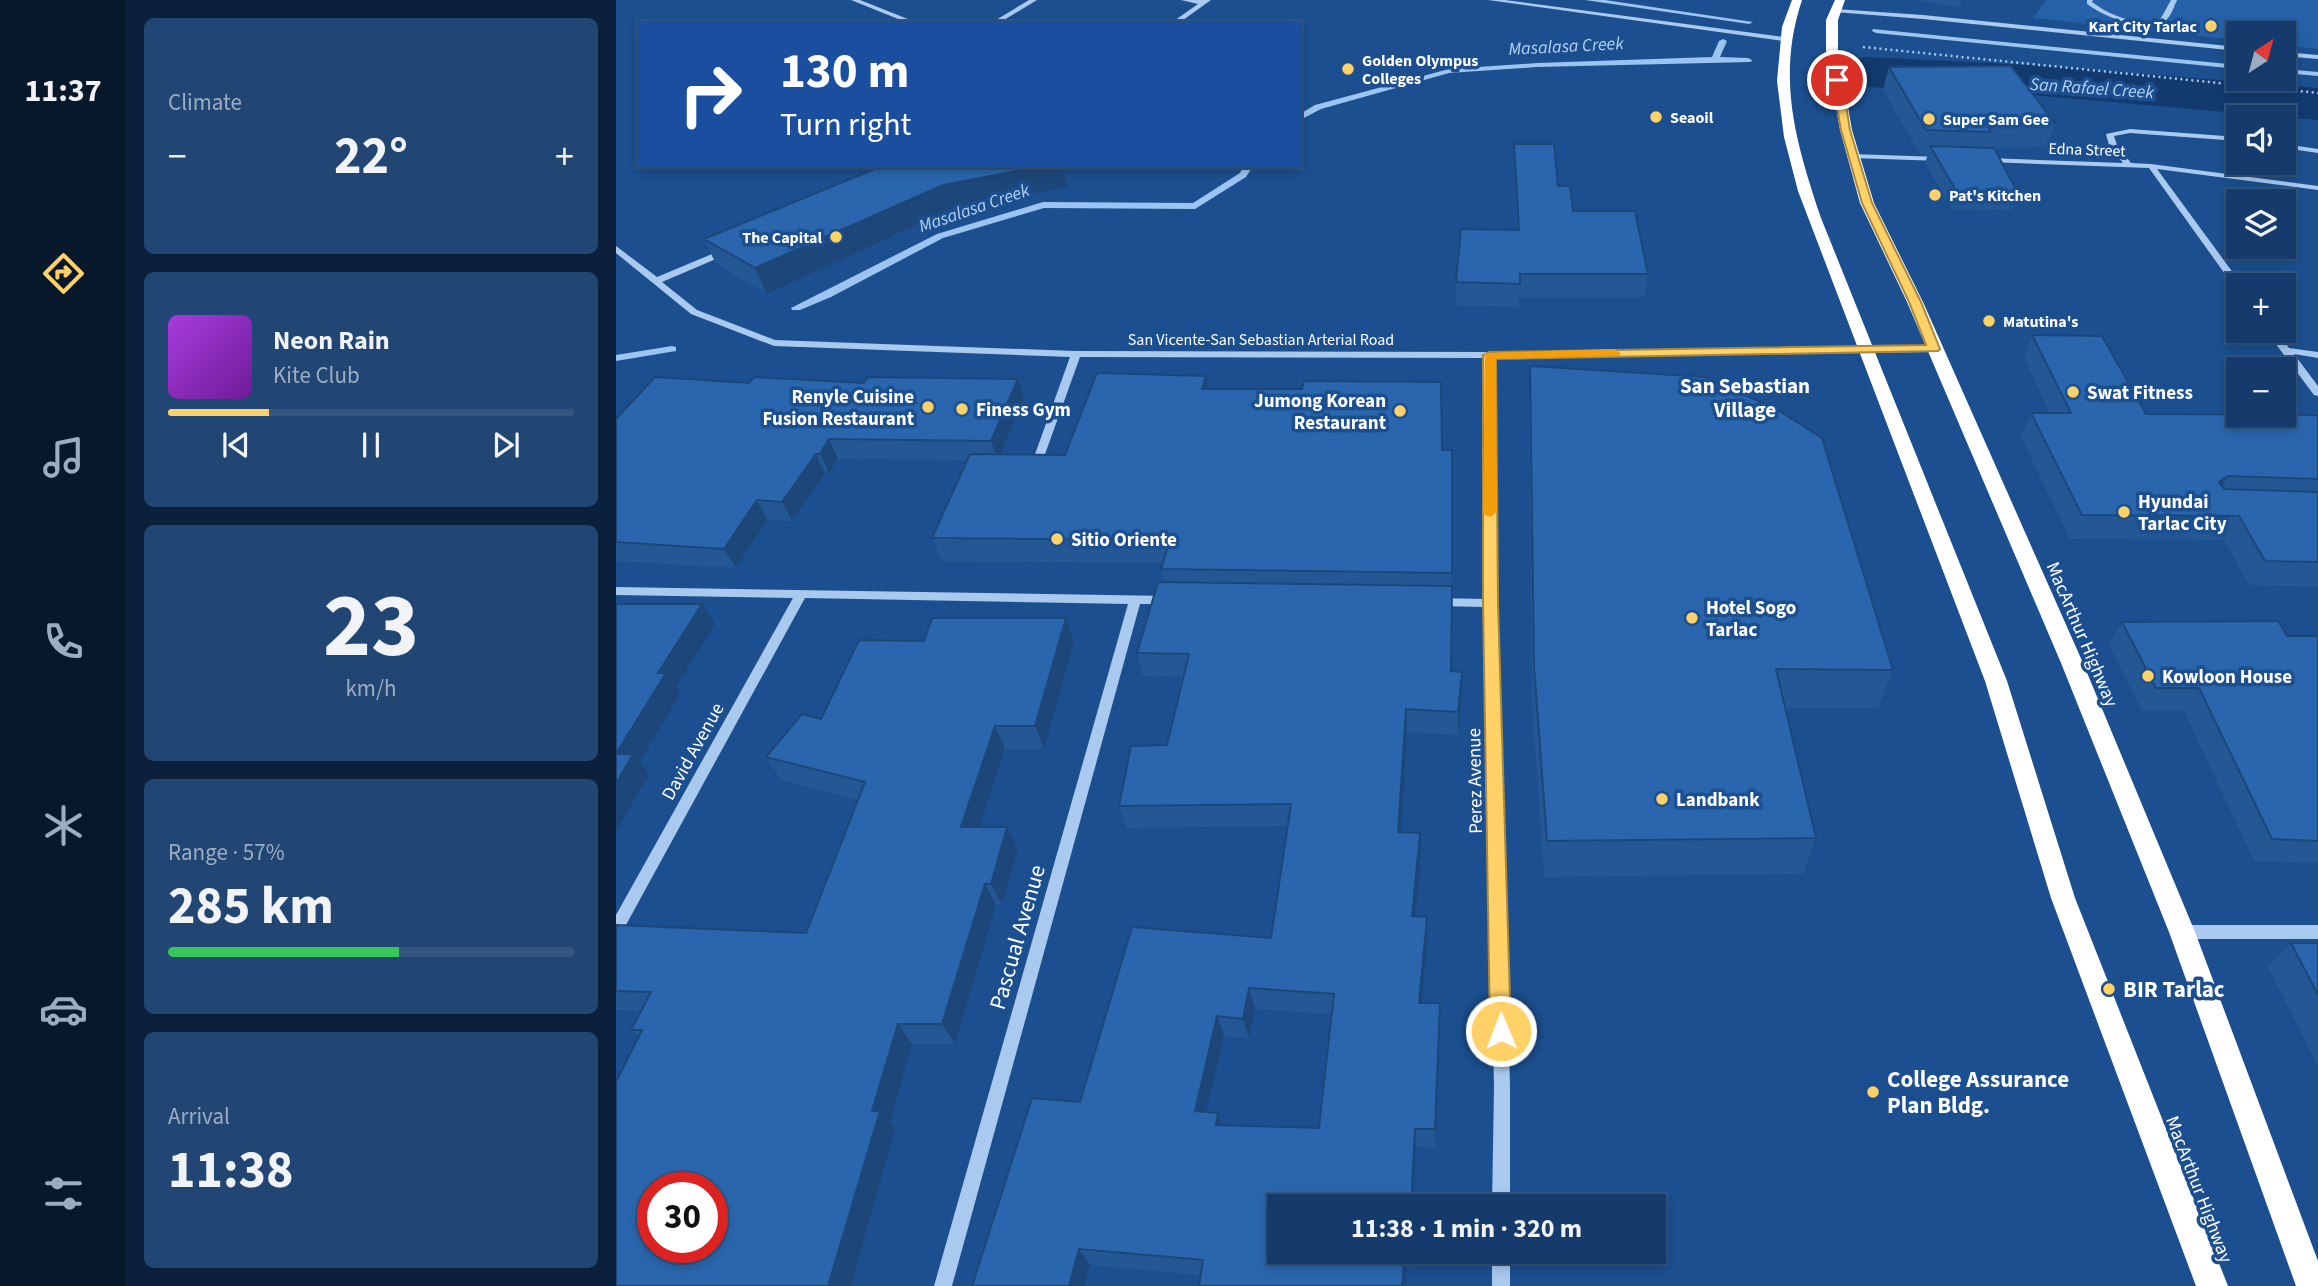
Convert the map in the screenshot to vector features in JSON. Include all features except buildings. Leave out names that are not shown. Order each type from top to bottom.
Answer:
[{"type":"highway","name":"MacArthur Highway","points":[[1797,0],[1784,39],[1781,77],[1799,173],[1996,681],[2063,898],[2212,1286]]},
{"type":"highway","name":"MacArthur Highway","points":[[1838,6],[1832,20],[1831,44],[1846,130],[1867,203],[1915,302],[2072,663],[2182,932],[2312,1286]]},
{"type":"street","points":[[854,0],[910,21]]},
{"type":"street","points":[[997,21],[1034,0]]},
{"type":"street","points":[[1184,0],[1206,2]]},
{"type":"street","points":[[1491,0],[1784,39]]},
{"type":"street","points":[[2090,0],[2089,3],[2099,11],[2113,18],[2149,23],[2167,16],[2174,0]]},
{"type":"street","points":[[1177,21],[1206,2]]},
{"type":"street","points":[[1838,6],[2226,48]]},
{"type":"street","points":[[2296,55],[2318,57]]},
{"type":"street","points":[[2129,165],[2113,145],[2110,134],[2130,131],[2226,138]]},
{"type":"street","points":[[2296,148],[2318,151]]},
{"type":"street","points":[[1853,156],[1950,159]]},
{"type":"street","name":"Edna Street","points":[[1978,160],[2151,166],[2318,188]]},
{"type":"street","points":[[2151,166],[2229,273]]},
{"type":"street","points":[[656,281],[742,244]]},
{"type":"street","name":"San Vicente-San Sebastian Arterial Road","points":[[616,249],[694,312],[774,342],[1076,354],[1489,355],[1934,349]]},
{"type":"street","points":[[2280,343],[2318,393]]},
{"type":"street","points":[[2285,350],[2318,355]]},
{"type":"street","points":[[1035,468],[1076,354]]},
{"type":"street","name":"Perez Avenue","points":[[1489,355],[1490,603],[1502,1085],[1501,1194]]},
{"type":"street","points":[[616,591],[1176,600]]},
{"type":"street","name":"David Avenue","points":[[616,929],[802,593]]},
{"type":"street","name":"Pascual Avenue","points":[[943,1286],[1135,600]]},
{"type":"street","points":[[1422,602],[1490,603]]},
{"type":"street","points":[[2182,932],[2318,932]]},
{"type":"street","points":[[1501,1264],[1501,1286]]},
{"type":"path","points":[[1831,44],[2318,93]]},
{"type":"shaded area","name":"Kart City Tarlac","points":[[2046,0],[2318,0],[2318,49],[2296,46],[2296,21],[2226,21],[2226,39],[2033,18]]},
{"type":"waterway","points":[[1589,0],[1749,22]]},
{"type":"waterway","points":[[1876,31],[2226,66]]},
{"type":"waterway","points":[[1715,59],[1723,41]]},
{"type":"waterway","name":"Masalasa Creek","points":[[1302,117],[1318,107],[1449,71],[1715,59]]},
{"type":"waterway","points":[[1715,59],[1748,60]]},
{"type":"waterway","name":"San Rafael Creek","points":[[1866,72],[2031,80],[2318,104]]},
{"type":"waterway","points":[[2296,72],[2318,74]]},
{"type":"waterway","name":"Masalasa Creek","points":[[796,308],[827,295],[940,236],[1043,205],[1195,206],[1243,175],[1248,168]]},
{"type":"waterway","name":"Masalasa Creek","points":[[616,358],[672,349]]},
{"type":"slow traffic","points":[[1490,512],[1489,355],[1614,353]]},
{"type":"place","name":"Kart City Tarlac","points":[[2211,26]]},
{"type":"place","name":"Golden Olympus Colleges","points":[[1348,69]]},
{"type":"place","name":"Seaoil","points":[[1656,117]]},
{"type":"place","name":"Super Sam Gee","points":[[1929,119]]},
{"type":"place","name":"Pat's Kitchen","points":[[1935,195]]},
{"type":"place","name":"The Capital","points":[[836,237]]},
{"type":"place","name":"Matutina's","points":[[1989,321]]},
{"type":"place","name":"Swat Fitness","points":[[2073,392]]},
{"type":"place","name":"Renyle Cuisine Fusion Restaurant","points":[[928,407]]},
{"type":"place","name":"Finess Gym","points":[[962,409]]},
{"type":"place","name":"Jumong Korean Restaurant","points":[[1400,411]]},
{"type":"place","name":"Hyundai Tarlac City","points":[[2124,512]]},
{"type":"place","name":"Sitio Oriente","points":[[1057,539]]},
{"type":"place","name":"Hotel Sogo Tarlac","points":[[1692,618]]},
{"type":"place","name":"Kowloon House","points":[[2148,676]]},
{"type":"place","name":"Landbank","points":[[1662,799]]},
{"type":"place","name":"BIR Tarlac","points":[[2109,989]]},
{"type":"place","name":"College Assurance Plan Bldg.","points":[[1873,1092]]},
{"type":"district","name":"San Sebastian Village","points":[[1745,398]]},
{"type":"route","points":[[1501,1031],[1490,603],[1489,355],[1934,349],[1915,302],[1867,203],[1846,130],[1837,80]]}]
